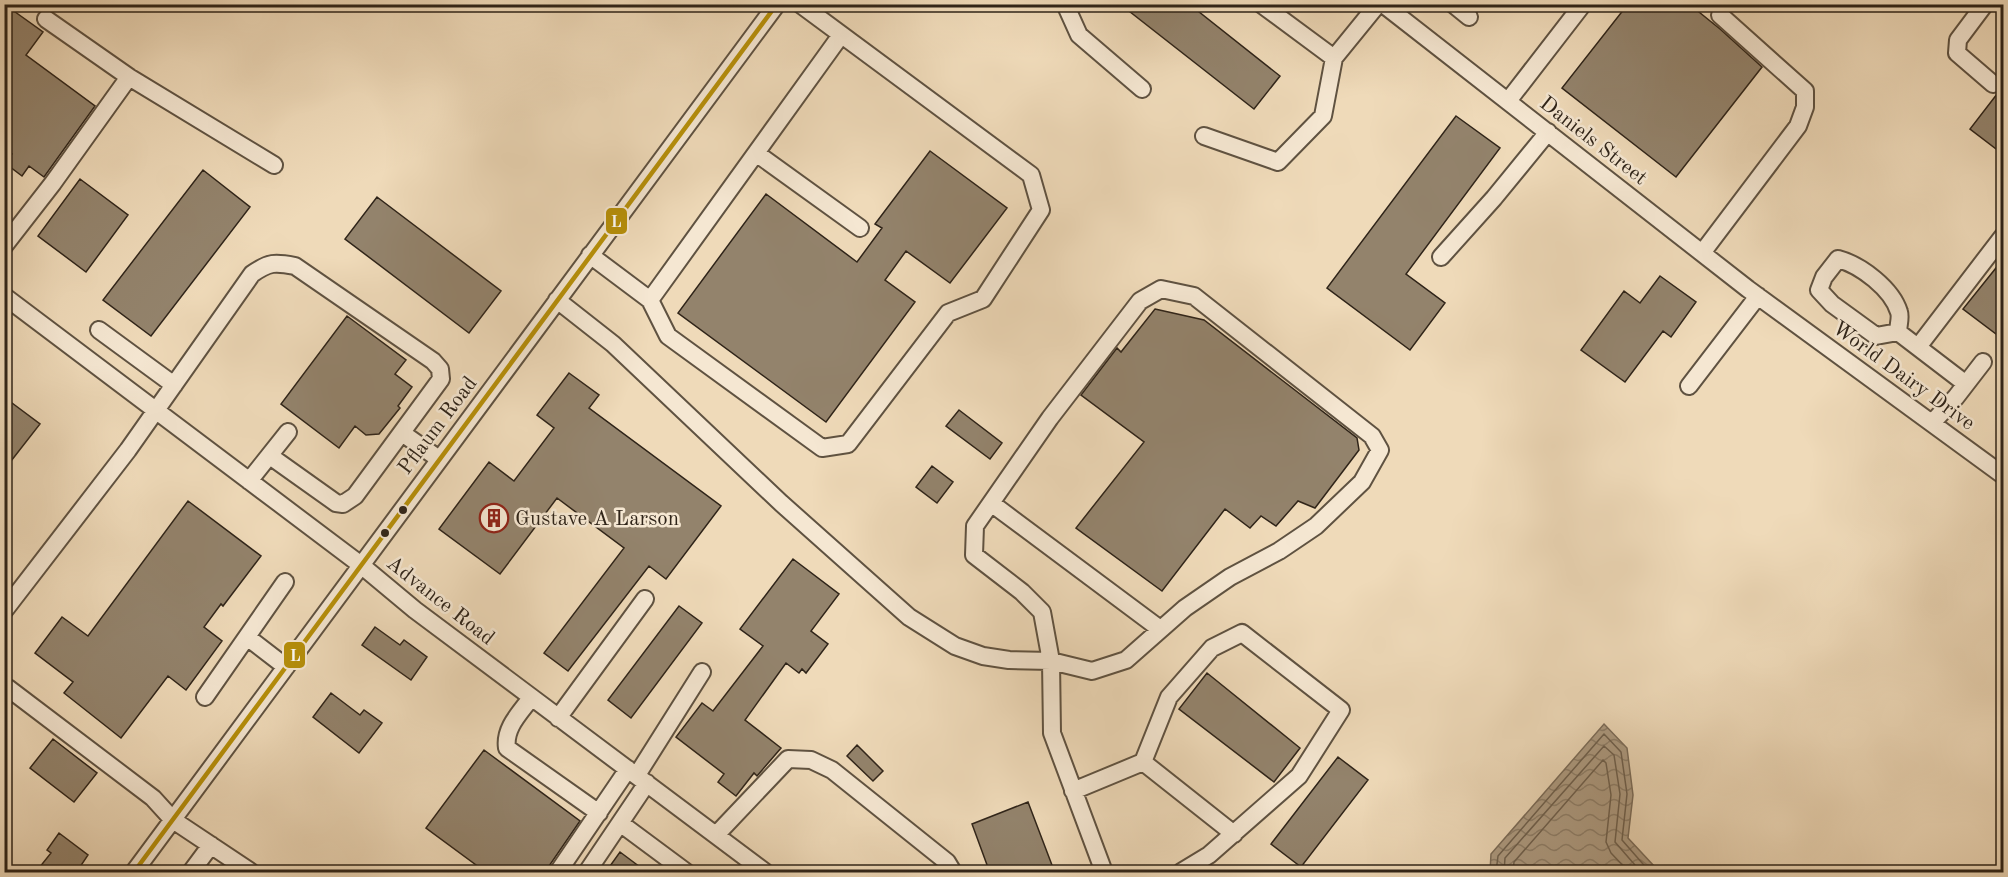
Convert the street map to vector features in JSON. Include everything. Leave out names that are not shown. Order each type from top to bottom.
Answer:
[{"type":"street","name":"Pflaum Road","points":[[136,872],[285,667],[777,4]]},
{"type":"street","points":[[590,255],[650,300],[668,336],[822,448],[848,444],[948,313],[983,299],[1041,210],[1031,175],[800,4]]},
{"type":"street","points":[[1065,4],[1079,35],[1142,89]]},
{"type":"street","points":[[1261,4],[1334,58]]},
{"type":"street","points":[[1204,136],[1278,162],[1323,116],[1334,58],[1378,4]]},
{"type":"street","name":"Daniels Street","points":[[1383,4],[1778,310]]},
{"type":"street","points":[[1453,4],[1469,17]]},
{"type":"street","points":[[1508,101],[1583,4]]},
{"type":"street","points":[[1985,4],[1958,40],[1957,53],[1992,84]]},
{"type":"street","points":[[1702,253],[1798,126],[1805,107],[1805,91],[1720,15]]},
{"type":"street","points":[[46,20],[129,77],[274,165]]},
{"type":"street","points":[[650,300],[841,35]]},
{"type":"street","points":[[8,236],[53,183],[129,77]]},
{"type":"street","points":[[1441,257],[1494,198],[1548,132]]},
{"type":"street","points":[[756,153],[860,228]]},
{"type":"street","points":[[1918,347],[2003,236]]},
{"type":"street","points":[[1898,332],[1900,314],[1886,291],[1851,262],[1838,259],[1824,277],[1819,290],[1832,304],[1876,336],[1898,332],[1966,384]]},
{"type":"street","points":[[4,610],[128,450],[252,274],[264,265],[277,262],[295,266],[433,361],[440,369],[441,379],[355,496],[343,504],[336,503],[270,456]]},
{"type":"street","points":[[557,300],[613,344],[781,503],[909,616],[955,645],[983,656],[1009,660],[1051,661],[1092,671],[1126,660],[1185,608],[1230,577],[1279,551],[1316,526],[1362,482],[1380,450],[1372,436],[1194,296],[1161,289],[1140,301],[1050,418],[975,526],[975,555],[1022,592],[1042,612],[1051,661],[1052,733],[1104,873]]},
{"type":"street","name":"Advance Road","points":[[4,296],[361,565],[415,610],[531,698],[765,873]]},
{"type":"street","points":[[1689,386],[1758,296]]},
{"type":"street","name":"World Dairy Drive","points":[[1778,310],[2004,476]]},
{"type":"street","points":[[99,330],[174,385]]},
{"type":"street","points":[[1932,423],[1983,362]]},
{"type":"street","points":[[249,482],[288,432]]},
{"type":"street","points":[[402,433],[439,459]]},
{"type":"street","points":[[992,503],[1160,630]]},
{"type":"street","points":[[205,697],[285,582]]},
{"type":"street","points":[[558,718],[645,599]]},
{"type":"street","points":[[1073,791],[1143,762],[1169,697],[1212,648],[1242,633],[1341,710],[1299,776],[1209,855],[1181,873]]},
{"type":"street","points":[[247,637],[285,667]]},
{"type":"street","points":[[586,873],[620,823],[637,776],[702,672]]},
{"type":"street","points":[[8,688],[153,798],[173,820],[251,873]]},
{"type":"street","points":[[531,698],[508,730],[507,748],[598,813]]},
{"type":"street","points":[[716,835],[788,759],[811,760],[832,770],[947,862],[953,873]]},
{"type":"street","points":[[1143,762],[1234,834]]},
{"type":"street","points":[[558,873],[598,813],[637,776]]},
{"type":"street","points":[[620,823],[686,873]]},
{"type":"street","points":[[191,873],[211,845]]},
{"type":"water","points":[[1604,724],[1627,748],[1633,795],[1628,838],[1657,872],[1490,872],[1491,854]]},
{"type":"building","points":[[4,4],[43,32],[26,55],[95,106],[44,177],[29,166],[22,176],[5,163],[12,154],[4,148]]},
{"type":"building","points":[[1120,4],[1189,4],[1280,76],[1254,109]]},
{"type":"building","points":[[1628,4],[1689,4],[1762,67],[1676,177],[1562,88]]},
{"type":"building","points":[[2004,85],[2004,155],[1970,129]]},
{"type":"building","points":[[1456,116],[1500,148],[1406,274],[1445,303],[1410,350],[1327,288]]},
{"type":"building","points":[[930,151],[1007,208],[950,283],[906,251],[885,280],[915,302],[826,422],[678,313],[766,194],[857,262],[882,228],[875,224]]},
{"type":"building","points":[[203,170],[250,207],[151,336],[103,300]]},
{"type":"building","points":[[80,179],[128,215],[86,272],[38,236]]},
{"type":"building","points":[[377,197],[501,291],[469,333],[345,239]]},
{"type":"building","points":[[2004,258],[2004,340],[1963,309]]},
{"type":"building","points":[[1660,276],[1696,302],[1671,337],[1663,331],[1625,382],[1581,350],[1624,291],[1640,303]]},
{"type":"building","points":[[1155,309],[1204,320],[1357,438],[1359,450],[1315,508],[1298,501],[1276,526],[1261,516],[1250,528],[1225,509],[1162,591],[1076,528],[1144,442],[1081,395],[1117,348],[1121,352]]},
{"type":"building","points":[[347,316],[406,360],[395,374],[412,387],[398,406],[400,408],[379,434],[366,435],[355,426],[339,448],[281,404]]},
{"type":"building","points":[[569,373],[599,395],[589,408],[721,506],[666,579],[649,566],[568,671],[544,653],[624,548],[557,498],[500,574],[439,529],[489,462],[514,481],[554,428],[537,415]]},
{"type":"building","points":[[4,397],[40,424],[4,470]]},
{"type":"building","points":[[959,410],[1002,443],[990,459],[946,426]]},
{"type":"building","points":[[932,466],[953,482],[937,503],[916,487]]},
{"type":"building","points":[[188,501],[261,556],[204,627],[222,641],[186,690],[168,676],[121,738],[64,693],[73,682],[35,653],[62,617],[88,636]]},
{"type":"building","points":[[793,559],[839,594],[811,631],[828,644],[806,673],[802,669],[799,673],[786,663],[745,720],[781,748],[757,776],[754,773],[736,796],[718,782],[724,774],[676,737],[702,703],[713,711],[763,646],[740,629]]},
{"type":"building","points":[[679,606],[702,623],[631,718],[608,700]]},
{"type":"building","points":[[375,627],[400,645],[404,640],[427,657],[411,680],[362,645]]},
{"type":"building","points":[[1207,673],[1300,748],[1274,782],[1179,709]]},
{"type":"building","points":[[331,693],[360,715],[364,710],[382,723],[359,753],[313,717]]},
{"type":"building","points":[[53,739],[97,773],[74,802],[30,768]]},
{"type":"building","points":[[857,745],[883,771],[873,781],[847,756]]},
{"type":"building","points":[[484,750],[580,821],[549,866],[548,873],[487,873],[426,828]]},
{"type":"building","points":[[1338,757],[1368,780],[1301,867],[1271,844]]},
{"type":"building","points":[[1028,802],[1055,873],[990,873],[972,824]]},
{"type":"building","points":[[59,833],[88,855],[76,873],[35,873],[51,853],[47,850]]},
{"type":"building","points":[[620,852],[648,873],[605,873]]},
{"type":"transit line","name":"L","points":[[134,872],[777,4]]},
{"type":"place","name":"Gustave A Larson","points":[[494,518]]}]
